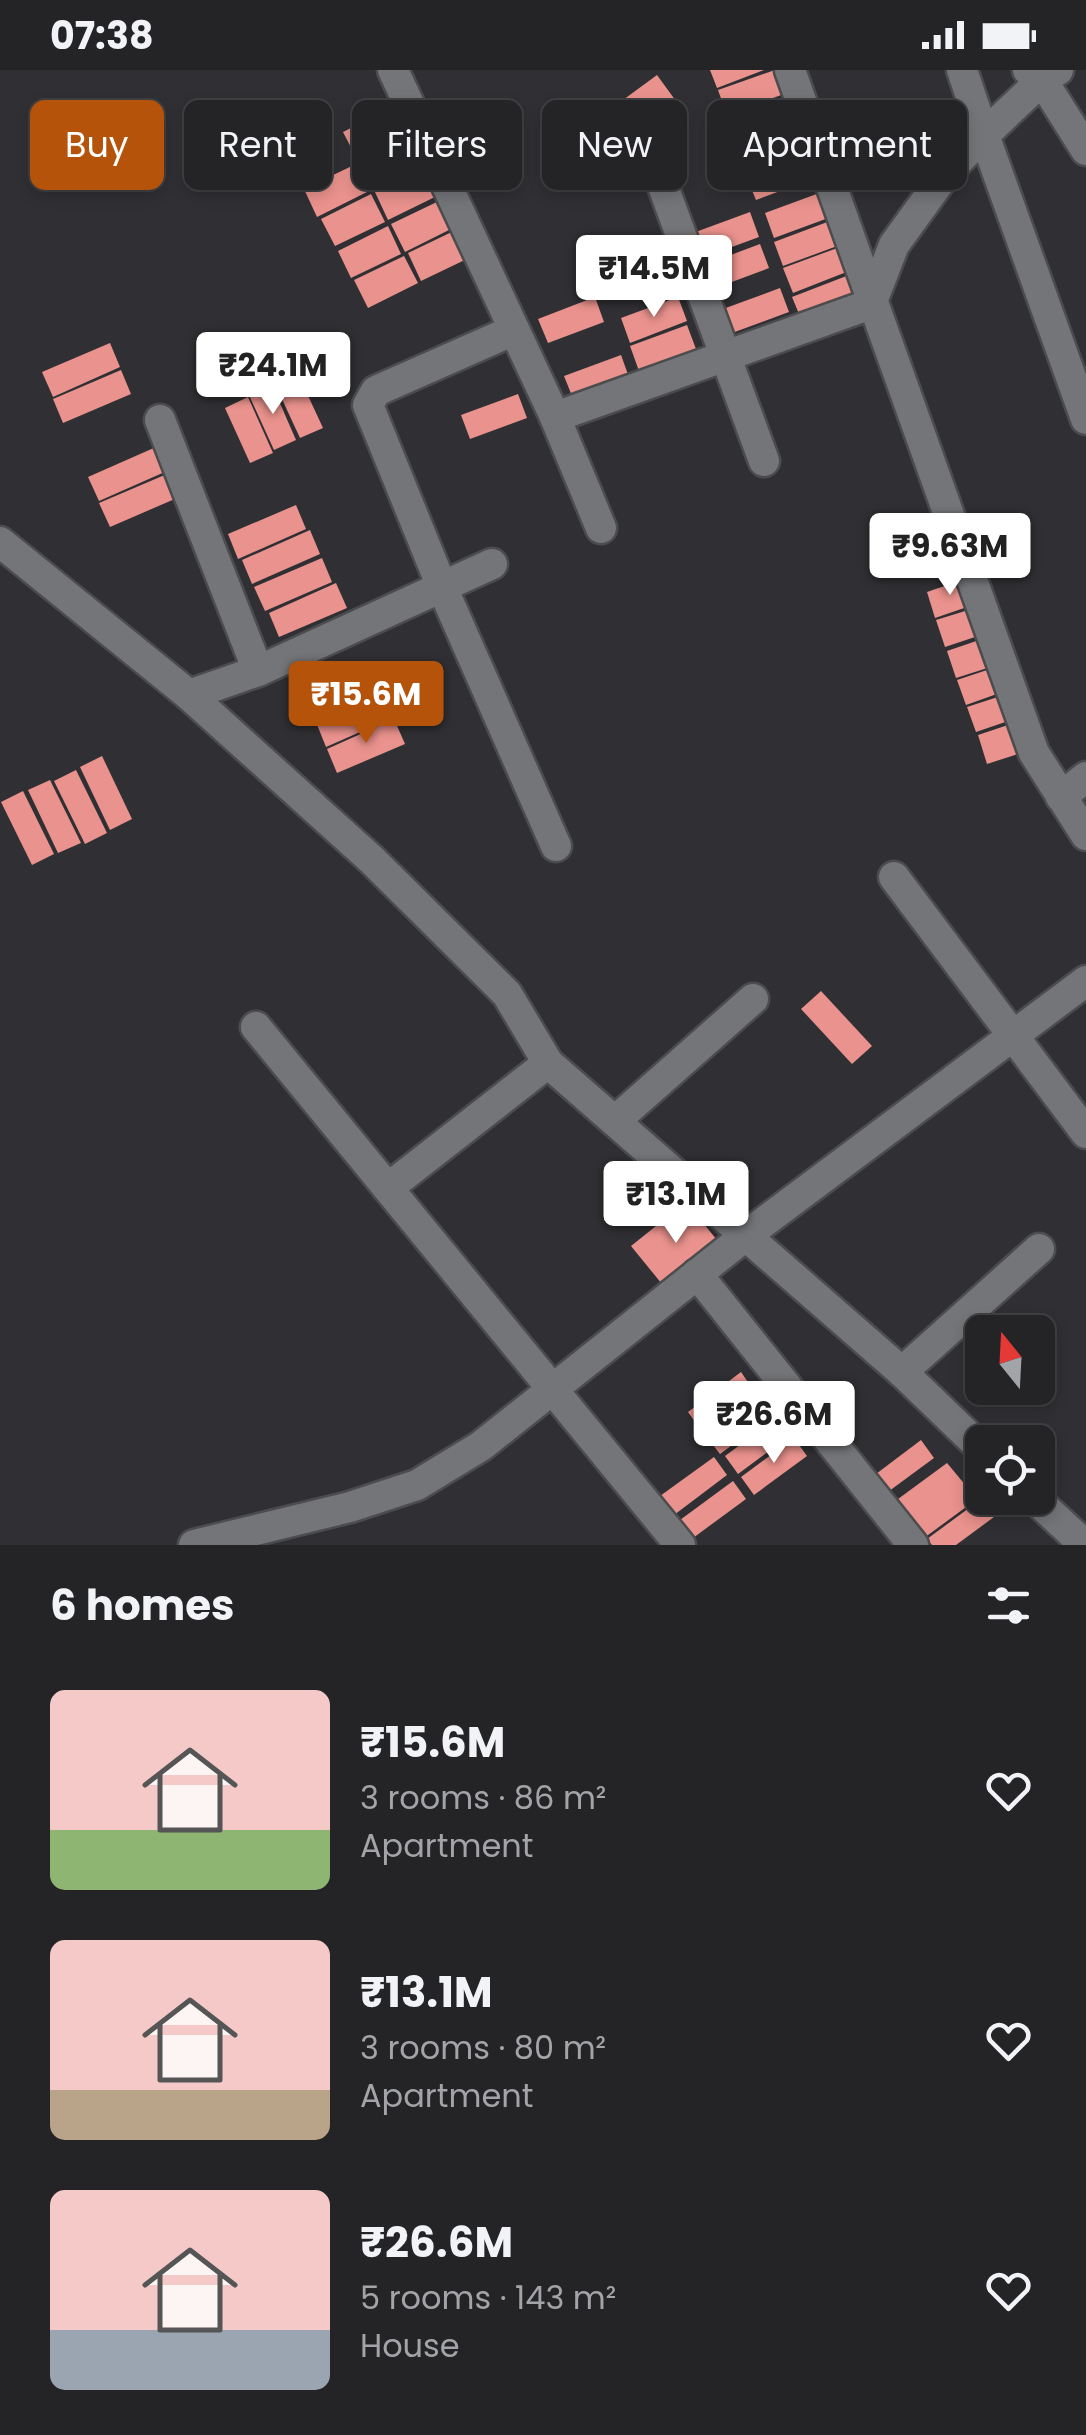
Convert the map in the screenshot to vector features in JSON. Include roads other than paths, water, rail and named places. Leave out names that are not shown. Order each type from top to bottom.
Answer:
[{"type":"street","points":[[392,70],[555,417],[601,528]]},
{"type":"street","points":[[790,70],[1034,753],[1086,834]]},
{"type":"street","points":[[962,70],[1086,419]]},
{"type":"street","points":[[555,417],[871,304],[894,245],[946,173],[1043,73],[1086,150]]},
{"type":"street","points":[[664,190],[764,461]]},
{"type":"street","points":[[514,330],[376,391],[368,406],[442,587],[556,846]]},
{"type":"street","points":[[160,420],[258,671]]},
{"type":"street","points":[[0,542],[189,695],[372,860],[497,984],[548,1063],[902,1372],[965,1433]]},
{"type":"street","points":[[189,695],[258,671],[492,564]]},
{"type":"street","points":[[1061,797],[1086,777]]},
{"type":"street","points":[[894,877],[1086,1132]]},
{"type":"street","points":[[194,1545],[350,1507],[417,1485],[482,1446],[744,1237],[1086,981]]},
{"type":"street","points":[[615,1122],[753,999]]},
{"type":"street","points":[[256,1028],[680,1545]]},
{"type":"street","points":[[388,1188],[548,1063]]},
{"type":"street","points":[[902,1372],[1039,1249]]},
{"type":"street","points":[[696,1274],[913,1545]]},
{"type":"street","points":[[1052,1515],[1085,1545]]}]
